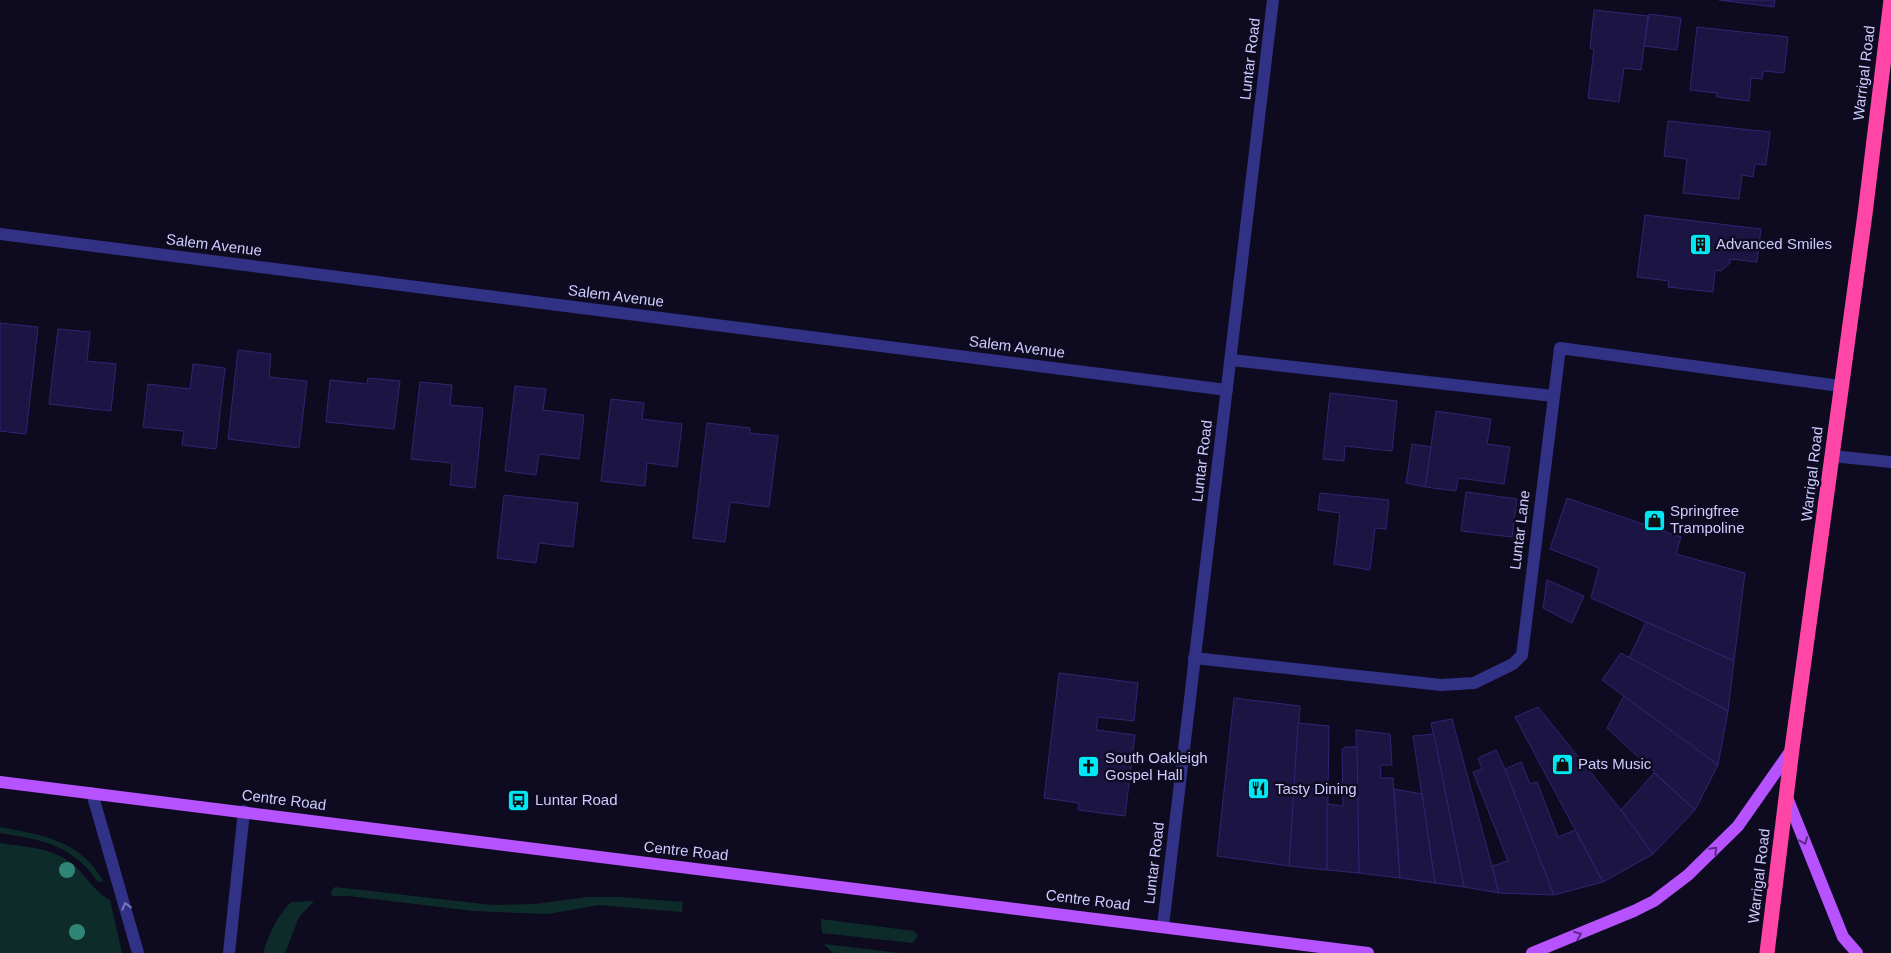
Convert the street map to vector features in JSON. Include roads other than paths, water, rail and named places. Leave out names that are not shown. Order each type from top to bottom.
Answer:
[{"type":"highway","name":"Warrigal Road","points":[[1767,953],[1840,386],[1865,214],[1891,0]]},
{"type":"main road","points":[[1532,953],[1654,901],[1688,875],[1738,826],[1792,749]]},
{"type":"main road","name":"Centre Road","points":[[0,782],[1368,953]]},
{"type":"main road","points":[[1786,795],[1843,937],[1857,953]]},
{"type":"street","name":"Luntar Road","points":[[1163,926],[1273,0]]},
{"type":"street","name":"Salem Avenue","points":[[0,234],[1227,390]]},
{"type":"street","name":"Luntar Lane","points":[[1194,658],[1441,685],[1474,683],[1513,664],[1522,655],[1560,348],[1840,386]]},
{"type":"street","points":[[1231,360],[1553,396]]},
{"type":"street","points":[[1832,456],[1891,462]]},
{"type":"street","points":[[92,793],[138,953]]},
{"type":"street","points":[[228,953],[244,811]]},
{"type":"place","name":"Advanced Smiles","points":[[1700,244]]},
{"type":"place","name":"Springfree Trampoline","points":[[1654,520]]},
{"type":"place","name":"Pats Music","points":[[1562,764]]},
{"type":"place","name":"South Oakleigh Gospel Hall","points":[[1089,767]]},
{"type":"place","name":"Tasty Dining","points":[[1259,789]]},
{"type":"place","name":"Luntar Road","points":[[519,800]]}]
